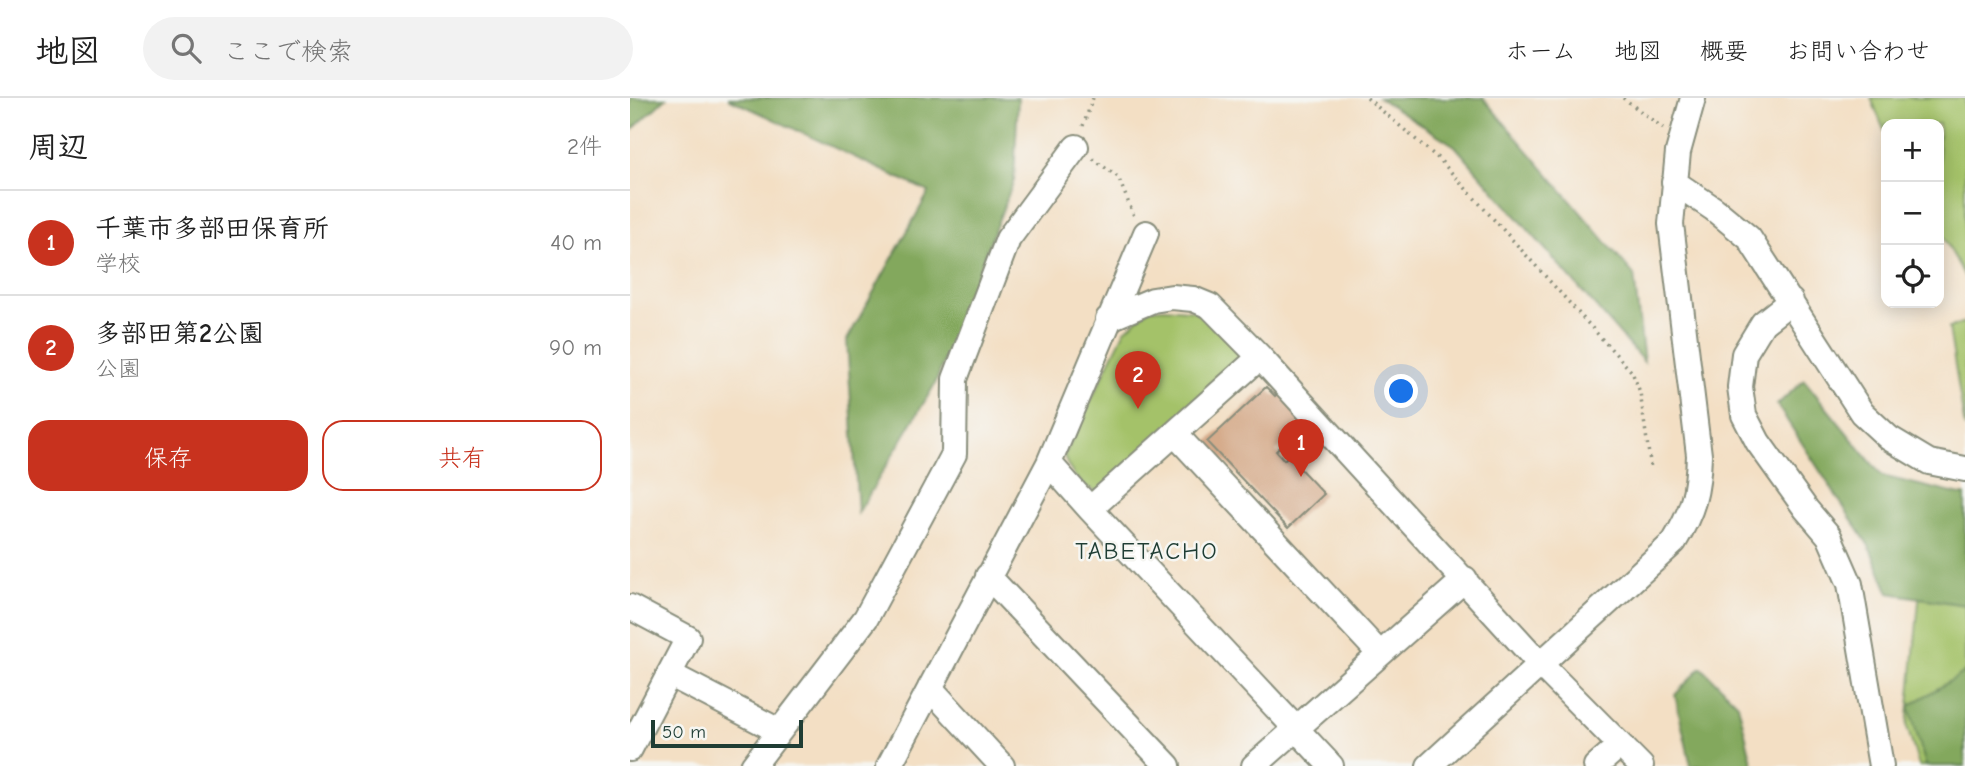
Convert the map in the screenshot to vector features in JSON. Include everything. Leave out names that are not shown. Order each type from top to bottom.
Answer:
[{"type":"street","points":[[1429,766],[1674,542],[1689,517],[1698,487],[1699,455],[1671,225],[1674,182],[1681,141],[1693,98]]},
{"type":"street","points":[[753,766],[866,618],[954,454],[955,379],[1008,239],[1076,147]]},
{"type":"street","points":[[1674,182],[1714,209],[1748,238],[1862,413],[1889,438],[1929,462],[1965,469]]},
{"type":"street","points":[[889,766],[1049,463],[1146,233]]},
{"type":"street","points":[[1108,319],[1153,300],[1172,297],[1193,299],[1210,306],[1465,579],[1541,665],[1640,766]]},
{"type":"street","points":[[1791,302],[1763,323],[1744,354],[1740,387],[1744,415],[1758,442],[1829,536],[1850,584],[1881,766]]},
{"type":"street","points":[[1090,509],[1260,357]]},
{"type":"street","points":[[1175,434],[1380,654]]},
{"type":"street","points":[[1049,463],[1331,766]]},
{"type":"street","points":[[988,576],[1168,766]]},
{"type":"street","points":[[1254,766],[1465,579]]},
{"type":"street","points":[[630,607],[688,638],[630,749]]},
{"type":"street","points":[[669,674],[779,731]]},
{"type":"street","points":[[930,688],[1002,766]]},
{"type":"street","points":[[1596,766],[1620,745]]},
{"type":"path","points":[[1093,98],[1076,147],[1118,177],[1130,211],[1146,233]]},
{"type":"path","points":[[1367,98],[1440,160],[1632,372],[1640,392],[1651,469]]},
{"type":"path","points":[[1623,98],[1681,141]]},
{"type":"green space","points":[[630,98],[666,98],[630,132]]},
{"type":"green space","points":[[728,98],[1018,98],[1014,180],[935,384],[858,513],[847,340],[929,192]]},
{"type":"green space","points":[[1379,98],[1483,98],[1634,275],[1644,362],[1455,146]]},
{"type":"green space","points":[[1871,98],[1965,98],[1965,277],[1944,238],[1944,119],[1881,119],[1881,123]]},
{"type":"green space","points":[[1149,309],[1198,311],[1241,352],[1242,362],[1098,492],[1092,490],[1076,478],[1064,456],[1125,330]]},
{"type":"green space","points":[[1965,322],[1965,428],[1949,328]]},
{"type":"green space","points":[[1804,380],[1882,476],[1965,496],[1965,605],[1889,593],[1869,546],[1777,405]]},
{"type":"green space","points":[[1929,495],[1965,495],[1965,766],[1919,766],[1907,727]]},
{"type":"green space","points":[[1701,667],[1738,704],[1753,766],[1691,766],[1675,695]]},
{"type":"green space","points":[[1965,672],[1965,766],[1926,766],[1909,706]]},
{"type":"building","points":[[1266,387],[1275,396],[1279,392],[1307,422],[1276,451],[1284,460],[1288,456],[1324,494],[1288,528],[1207,442]]},
{"type":"place","name":"多部田第2公園","points":[[1138,409]]},
{"type":"place","name":"千葉市多部田保育所","points":[[1301,477]]},
{"type":"district","name":"TABETACHO","points":[[1147,551]]}]
